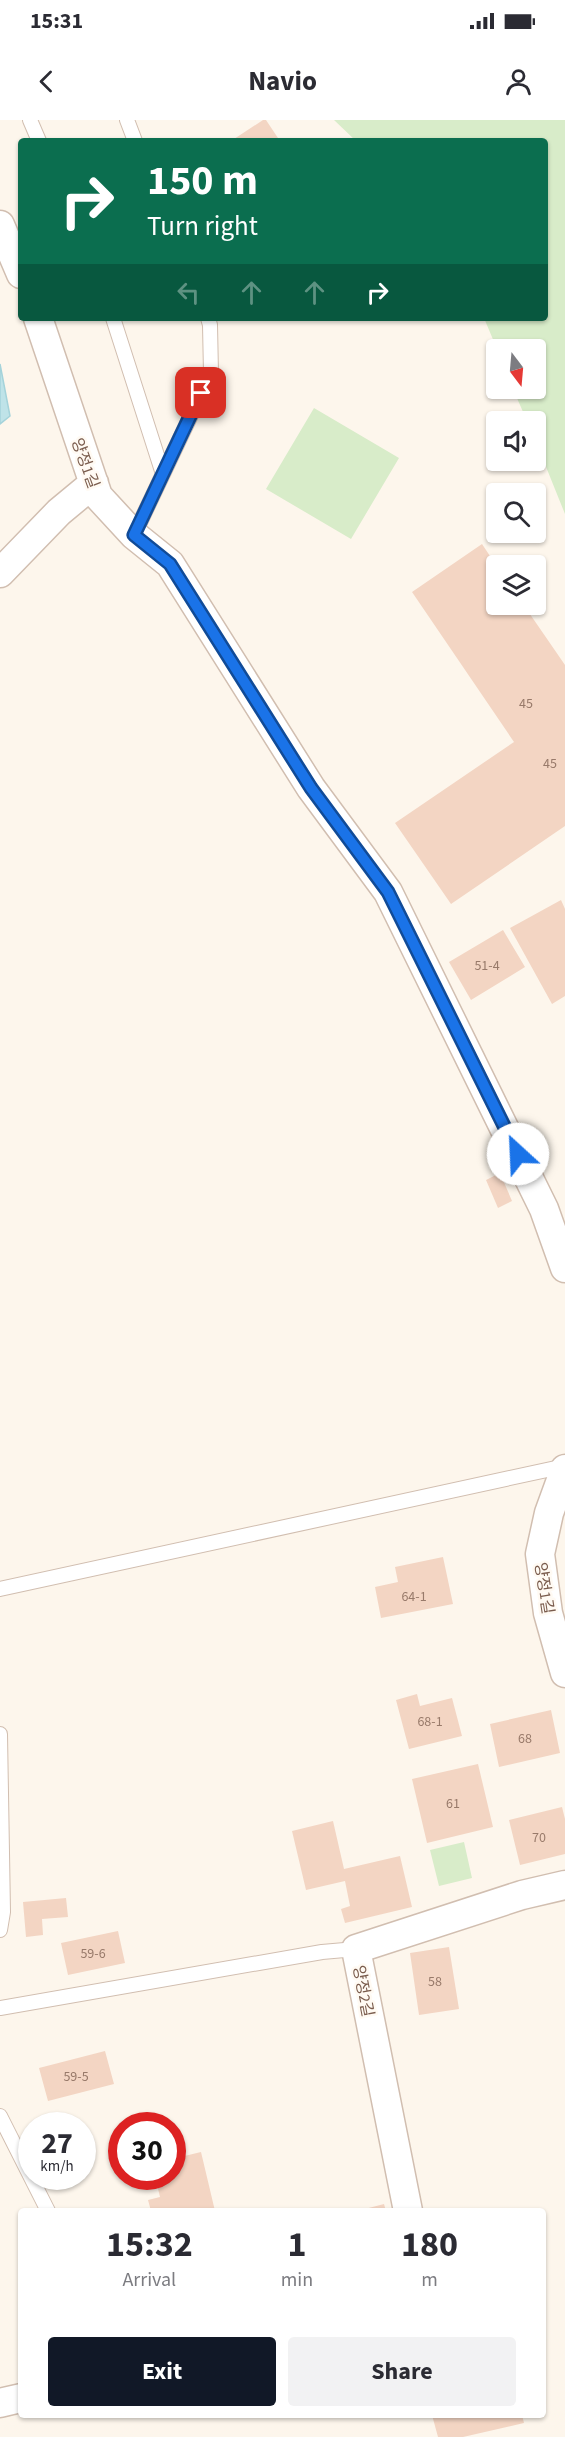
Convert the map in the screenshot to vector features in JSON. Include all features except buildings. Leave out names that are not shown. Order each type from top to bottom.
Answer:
[{"type":"street","points":[[0,225],[18,267]]},
{"type":"street","name":"양정1길","points":[[39,321],[98,495],[134,535],[170,564],[311,788],[388,892],[544,1209],[565,1268]]},
{"type":"street","points":[[0,573],[59,512],[94,483]]},
{"type":"street","name":"양정1길","points":[[565,1468],[549,1513],[540,1554],[548,1612],[565,1673]]},
{"type":"street","name":"양정2길","points":[[407,2208],[356,1949],[522,1894],[565,1885]]},
{"type":"street","points":[[0,2403],[18,2399]]},
{"type":"lane","points":[[30,120],[38,138]]},
{"type":"lane","points":[[127,120],[134,138]]},
{"type":"lane","points":[[114,321],[163,474]]},
{"type":"lane","points":[[134,535],[211,373],[209,321]]},
{"type":"lane","points":[[0,1589],[565,1468]]},
{"type":"lane","points":[[0,1734],[3,1912],[0,1930]]},
{"type":"lane","points":[[0,2008],[322,1952],[356,1949]]},
{"type":"lane","points":[[0,2116],[46,2208]]},
{"type":"green space","points":[[334,120],[565,120],[565,514],[546,467],[546,411],[523,411],[517,399],[546,399],[546,339],[493,339],[485,321],[548,321],[548,138],[353,138]]},
{"type":"green space","points":[[314,408],[399,458],[351,539],[266,489]]},
{"type":"green space","points":[[464,1842],[472,1878],[439,1886],[430,1850]]},
{"type":"water","points":[[0,364],[10,416],[0,424]]},
{"type":"route","points":[[201,393],[134,535],[170,564],[311,788],[388,892],[518,1154]]}]
